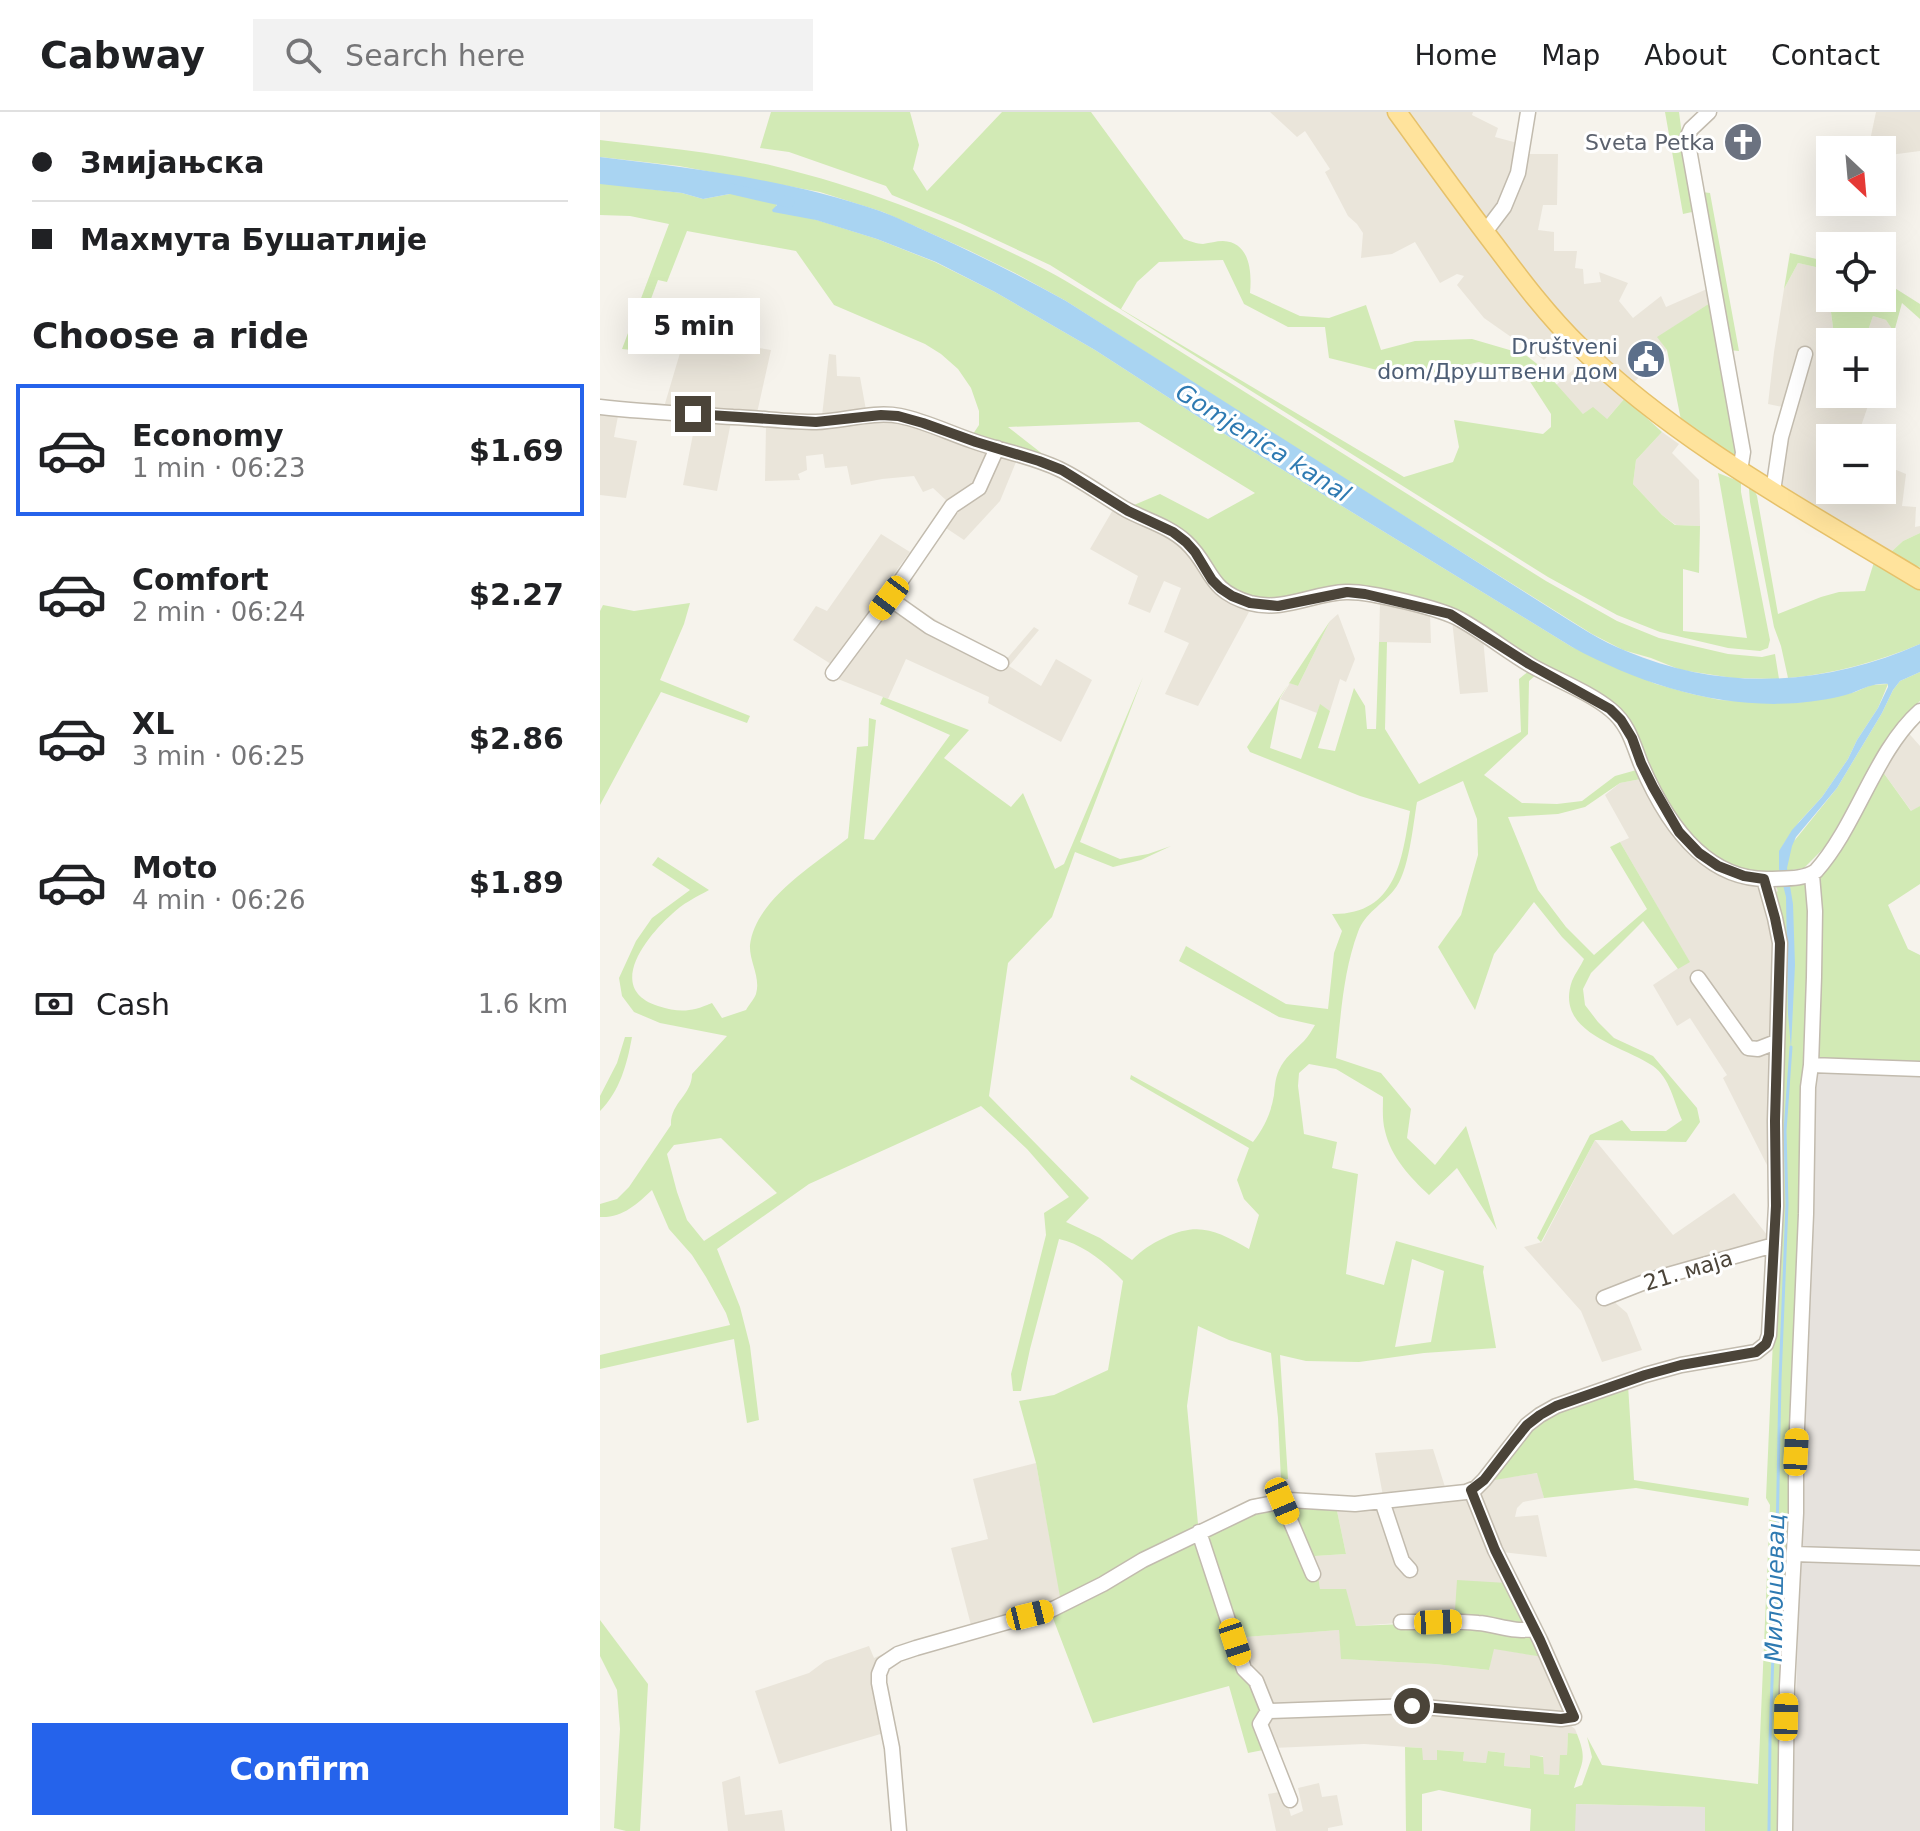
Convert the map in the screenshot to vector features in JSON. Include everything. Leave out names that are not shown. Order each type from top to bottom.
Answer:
[{"type":"main road","points":[[1397,112],[1544,307],[1603,368],[1648,408],[1740,471],[1920,580]]},
{"type":"main road","points":[[1901,569],[1920,571]]},
{"type":"street","points":[[1485,232],[1504,207],[1518,173],[1528,112]]},
{"type":"street","points":[[1709,112],[1691,129],[1687,138],[1743,452],[1740,471]]},
{"type":"street","points":[[1773,491],[1781,437],[1805,354]]},
{"type":"street","points":[[600,407],[816,422],[898,416],[1062,470],[1128,511],[1173,532],[1195,552],[1220,588],[1250,603],[1278,606],[1347,592],[1450,614],[1529,664],[1610,709],[1632,738],[1647,775],[1679,832],[1699,853],[1718,866],[1744,876],[1769,879],[1806,876],[1820,866],[1844,831],[1891,747],[1920,711]]},
{"type":"street","points":[[833,673],[952,506],[979,488],[997,448]]},
{"type":"street","points":[[889,598],[930,627],[1001,663]]},
{"type":"street","points":[[1785,1831],[1787,1686],[1815,911],[1806,876]]},
{"type":"street","points":[[899,1831],[892,1748],[879,1683],[883,1664],[898,1654],[1053,1609],[1077,1599],[1143,1560],[1253,1507],[1282,1501],[1355,1504],[1471,1490],[1484,1480],[1527,1425],[1556,1406],[1681,1365],[1761,1350],[1769,1335],[1776,1206],[1776,1042],[1780,943],[1769,879]]},
{"type":"street","points":[[1698,978],[1748,1048],[1758,1049],[1776,1042]]},
{"type":"street","points":[[1811,1065],[1920,1069]]},
{"type":"street","name":"21. маја","points":[[1604,1298],[1650,1280],[1774,1245]]},
{"type":"street","points":[[1268,1711],[1412,1706],[1561,1719],[1574,1717],[1495,1550],[1471,1490]]},
{"type":"street","points":[[1282,1501],[1313,1574]]},
{"type":"street","points":[[1382,1501],[1402,1561],[1410,1570]]},
{"type":"street","points":[[1199,1532],[1244,1669],[1256,1681],[1268,1711]]},
{"type":"street","points":[[1794,1554],[1920,1558]]},
{"type":"street","points":[[1401,1622],[1459,1621],[1526,1630],[1534,1628]]},
{"type":"street","points":[[1268,1711],[1260,1724],[1290,1800]]},
{"type":"shaded area","points":[[1270,112],[1473,112],[1472,115],[1498,128],[1495,137],[1525,145],[1522,154],[1558,154],[1557,205],[1543,205],[1538,230],[1554,232],[1554,251],[1577,251],[1575,268],[1583,269],[1584,284],[1601,282],[1599,272],[1628,283],[1619,301],[1633,318],[1661,296],[1666,307],[1707,289],[1710,303],[1658,337],[1667,350],[1622,394],[1625,398],[1606,420],[1583,414],[1555,386],[1583,361],[1562,341],[1544,360],[1484,318],[1457,285],[1464,276],[1457,274],[1440,283],[1415,242],[1392,254],[1361,258],[1363,233],[1348,216],[1325,172],[1330,169],[1305,131],[1297,137]]},
{"type":"shaded area","points":[[1876,112],[1920,112],[1920,151],[1896,154],[1896,136],[1871,136]]},
{"type":"shaded area","points":[[1798,263],[1816,267],[1816,312],[1831,312],[1833,328],[1816,328],[1816,408],[1867,408],[1862,424],[1816,424],[1816,504],[1896,504],[1896,470],[1906,474],[1902,506],[1916,507],[1915,527],[1920,526],[1920,533],[1903,541],[1891,552],[1773,483],[1783,407],[1768,404],[1784,289]]},
{"type":"shaded area","points":[[1873,316],[1886,320],[1891,328],[1869,328]]},
{"type":"shaded area","points":[[685,336],[771,350],[757,413],[822,416],[829,354],[836,355],[837,376],[860,377],[868,421],[898,420],[1016,462],[1000,501],[964,540],[940,524],[948,502],[933,488],[923,492],[914,476],[851,485],[847,466],[825,468],[823,454],[806,456],[807,470],[798,474],[800,480],[765,481],[766,425],[731,422],[717,491],[683,485],[696,419],[664,407]]},
{"type":"shaded area","points":[[600,413],[618,416],[614,437],[637,441],[626,498],[600,495]]},
{"type":"shaded area","points":[[1662,432],[1679,444],[1672,453],[1699,480],[1700,526],[1676,525],[1662,515],[1633,484],[1636,460]]},
{"type":"shaded area","points":[[1114,508],[1180,543],[1209,586],[1221,597],[1249,612],[1198,706],[1165,694],[1189,643],[1164,632],[1181,588],[1164,581],[1150,613],[1128,604],[1138,576],[1090,549]]},
{"type":"shaded area","points":[[881,534],[910,552],[885,586],[891,592],[1004,662],[1034,627],[1039,630],[1009,666],[1041,686],[1056,659],[1092,680],[1061,742],[988,703],[989,697],[906,659],[888,699],[828,675],[834,666],[793,640],[816,606],[827,611]]},
{"type":"shaded area","points":[[1380,603],[1430,614],[1431,643],[1379,642]]},
{"type":"shaded area","points":[[1338,614],[1355,659],[1346,682],[1340,679],[1330,711],[1320,705],[1317,713],[1280,699],[1290,683],[1298,686],[1330,621]]},
{"type":"shaded area","points":[[1452,620],[1483,638],[1488,692],[1460,694]]},
{"type":"shaded area","points":[[1905,729],[1920,746],[1920,806],[1912,812],[1880,768]]},
{"type":"shaded area","points":[[1646,778],[1709,863],[1773,879],[1779,892],[1765,899],[1777,935],[1772,1175],[1723,1078],[1727,1075],[1690,1018],[1677,1026],[1653,985],[1689,961],[1620,842],[1629,838],[1605,795],[1620,783]]},
{"type":"shaded area","points":[[1815,1059],[1920,1061],[1920,1831],[1792,1831]]},
{"type":"shaded area","points":[[1595,1140],[1673,1235],[1734,1193],[1771,1240],[1754,1253],[1612,1300],[1627,1313],[1642,1350],[1602,1362],[1581,1311],[1524,1247],[1542,1242]]},
{"type":"shaded area","points":[[1433,1449],[1446,1490],[1466,1483],[1538,1473],[1544,1498],[1523,1502],[1517,1508],[1515,1517],[1538,1515],[1547,1557],[1493,1551],[1507,1583],[1454,1619],[1356,1626],[1320,1590],[1315,1556],[1346,1554],[1336,1506],[1383,1496],[1375,1453]]},
{"type":"shaded area","points":[[1036,1463],[1063,1609],[903,1657],[885,1668],[884,1733],[779,1764],[755,1691],[809,1673],[825,1661],[869,1646],[874,1658],[972,1629],[951,1548],[988,1539],[973,1479]]},
{"type":"shaded area","points":[[1339,1630],[1342,1659],[1489,1670],[1493,1648],[1543,1657],[1570,1725],[1577,1734],[1568,1734],[1567,1755],[1560,1755],[1560,1775],[1543,1774],[1543,1756],[1530,1756],[1531,1768],[1504,1766],[1505,1753],[1489,1751],[1487,1763],[1463,1761],[1464,1752],[1438,1750],[1437,1760],[1422,1760],[1422,1748],[1364,1744],[1273,1748],[1248,1668],[1244,1637]]},
{"type":"shaded area","points":[[740,1776],[745,1815],[782,1810],[785,1831],[728,1831],[722,1782]]},
{"type":"shaded area","points":[[1319,1783],[1322,1797],[1337,1795],[1343,1825],[1328,1828],[1328,1831],[1276,1831],[1268,1794],[1284,1791],[1291,1816],[1303,1811],[1298,1788]]},
{"type":"shaded area","points":[[1575,1804],[1706,1807],[1705,1831],[1575,1831]]},
{"type":"green space","points":[[771,112],[910,112],[919,145],[913,169],[927,191],[1002,112],[1091,112],[1184,239],[1203,244],[1223,241],[1232,243],[1244,252],[1249,268],[1250,293],[1300,316],[1329,318],[1366,305],[1381,350],[1415,341],[1472,339],[1527,356],[1541,367],[1583,414],[1593,407],[1607,419],[1625,398],[1662,432],[1636,460],[1633,484],[1675,525],[1700,526],[1699,573],[1683,569],[1683,631],[1747,638],[1718,473],[1741,482],[1770,640],[1768,648],[1760,651],[1728,648],[1660,632],[1617,615],[1548,577],[1050,265],[892,195],[886,186],[789,152],[760,148]],"holes":[[[1223,260],[1244,304],[1288,327],[1325,327],[1329,358],[1385,372],[1431,373],[1479,362],[1527,377],[1551,414],[1551,427],[1543,434],[1454,420],[1459,447],[1453,462],[1404,477],[1121,309],[1137,282],[1159,262]]]},
{"type":"green space","points":[[1665,112],[1679,112],[1692,212],[1683,214]]},
{"type":"green space","points":[[600,140],[709,153],[809,175],[879,197],[981,238],[1046,270],[1119,313],[1546,581],[1617,621],[1659,638],[1728,654],[1762,657],[1775,654],[1779,679],[1733,678],[1681,670],[1623,650],[1592,634],[1066,301],[968,250],[883,212],[820,192],[679,166],[600,157]]},
{"type":"green space","points":[[600,183],[682,193],[703,199],[751,190],[765,192],[778,200],[776,207],[877,239],[935,262],[995,292],[1095,350],[1231,438],[1572,647],[1656,684],[1720,700],[1795,703],[1830,698],[1871,685],[1888,684],[1878,708],[1848,759],[1783,845],[1795,840],[1837,788],[1900,681],[1920,672],[1920,701],[1901,719],[1883,746],[1826,846],[1804,868],[1773,873],[1744,869],[1714,856],[1689,831],[1661,790],[1633,732],[1545,668],[1457,614],[1378,591],[1290,601],[1249,598],[1220,581],[1203,556],[1132,508],[1160,494],[1208,519],[1255,493],[1139,422],[1008,427],[1049,459],[971,437],[979,425],[979,411],[971,388],[958,369],[925,344],[834,305],[796,251],[687,231],[667,282],[658,280],[632,350],[622,349],[669,224],[630,216],[600,215]]},
{"type":"green space","points":[[1702,192],[1710,193],[1739,351],[1729,350]]},
{"type":"green space","points":[[1790,253],[1816,259],[1816,267],[1798,263],[1784,289]]},
{"type":"green space","points":[[1896,289],[1920,304],[1920,319],[1902,303],[1895,328],[1891,328],[1886,320],[1873,316],[1869,328],[1833,328],[1831,312],[1896,312]]},
{"type":"green space","points":[[1710,303],[1738,455],[1734,457],[1682,425],[1667,350],[1657,337]]},
{"type":"green space","points":[[1752,485],[1757,496],[1778,614],[1839,592],[1865,591],[1875,559],[1920,586],[1920,644],[1855,666],[1788,678],[1774,627],[1750,502],[1749,489]]},
{"type":"green space","points":[[1920,533],[1920,567],[1909,565],[1891,552],[1903,541]]},
{"type":"green space","points":[[690,603],[660,680],[750,716],[747,723],[661,692],[600,805],[600,611],[603,605],[634,611]]},
{"type":"green space","points":[[1330,621],[1298,686],[1289,683]]},
{"type":"green space","points":[[1379,642],[1387,642],[1385,729],[1419,784],[1521,732],[1519,679],[1530,670],[1537,674],[1529,681],[1528,734],[1484,775],[1522,803],[1557,804],[1582,801],[1615,776],[1640,769],[1646,778],[1620,783],[1585,807],[1558,814],[1508,817],[1538,890],[1566,927],[1594,955],[1647,909],[1610,847],[1620,842],[1690,962],[1678,969],[1643,921],[1591,973],[1583,989],[1585,1005],[1614,1038],[1653,1056],[1697,1108],[1700,1122],[1686,1142],[1595,1140],[1541,1242],[1537,1238],[1590,1135],[1622,1120],[1631,1131],[1666,1131],[1682,1120],[1668,1084],[1659,1071],[1594,1035],[1573,1013],[1569,999],[1572,981],[1584,959],[1534,902],[1494,954],[1475,1010],[1438,947],[1461,915],[1478,855],[1477,819],[1463,781],[1417,802],[1410,848],[1399,882],[1365,920],[1353,947],[1343,994],[1336,1058],[1381,1073],[1411,1109],[1407,1138],[1435,1165],[1466,1126],[1497,1230],[1457,1168],[1429,1195],[1422,1188],[1402,1166],[1388,1140],[1383,1123],[1383,1097],[1336,1069],[1309,1064],[1299,1073],[1304,1134],[1337,1142],[1332,1168],[1358,1174],[1346,1274],[1384,1285],[1396,1241],[1484,1266],[1496,1348],[1359,1362],[1306,1361],[1280,1355],[1288,1479],[1281,1480],[1271,1353],[1198,1326],[1187,1406],[1198,1524],[1200,1535],[1282,1501],[1336,1506],[1346,1554],[1315,1556],[1320,1589],[1346,1589],[1356,1626],[1454,1625],[1457,1580],[1507,1583],[1543,1657],[1494,1649],[1489,1670],[1341,1659],[1339,1630],[1245,1637],[1248,1668],[1273,1748],[1248,1753],[1229,1686],[1093,1723],[1051,1613],[1062,1608],[1036,1463],[1019,1401],[1054,1395],[1108,1370],[1123,1281],[1094,1256],[1077,1245],[1059,1239],[1021,1391],[1013,1391],[1011,1374],[1046,1235],[1044,1213],[1069,1197],[1027,1149],[981,1106],[809,1184],[717,1249],[740,1307],[750,1346],[759,1420],[747,1423],[734,1339],[600,1369],[600,1355],[730,1325],[706,1277],[669,1229],[652,1190],[623,1213],[600,1217],[600,1204],[617,1199],[629,1187],[671,1125],[674,1111],[689,1088],[692,1074],[727,1036],[660,1023],[634,1012],[622,996],[619,978],[636,941],[652,918],[690,890],[652,865],[658,857],[709,890],[680,907],[651,936],[635,962],[632,975],[634,988],[642,998],[673,1010],[691,1010],[712,1003],[722,1018],[746,1010],[757,988],[750,945],[763,913],[788,884],[848,838],[857,747],[868,746],[869,718],[876,720],[864,839],[874,840],[950,735],[880,704],[883,697],[969,730],[944,758],[1011,807],[1023,793],[1055,869],[1064,864],[1143,677],[1080,842],[1120,859],[1171,846],[1141,860],[1113,867],[1075,852],[1052,917],[1008,963],[989,1096],[1089,1198],[1066,1222],[1100,1238],[1132,1260],[1143,1250],[1176,1233],[1198,1229],[1217,1233],[1249,1249],[1259,1215],[1244,1199],[1237,1180],[1249,1148],[1130,1079],[1131,1075],[1253,1142],[1269,1114],[1281,1065],[1315,1025],[1279,1017],[1179,961],[1186,946],[1286,1004],[1328,1009],[1334,953],[1342,931],[1332,914],[1353,912],[1383,895],[1399,865],[1410,811],[1360,796],[1250,752],[1247,747],[1287,686],[1280,698],[1270,748],[1301,759],[1320,704],[1330,711],[1318,748],[1335,751],[1354,688],[1365,706],[1367,729],[1376,729]],"holes":[[[721,1138],[777,1193],[704,1241],[687,1220],[667,1154],[674,1145]],[[1412,1259],[1444,1271],[1431,1342],[1395,1347]]]},
{"type":"green space","points":[[1880,768],[1911,811],[1920,806],[1920,884],[1888,905],[1908,949],[1920,955],[1920,1061],[1815,1059],[1817,879]]},
{"type":"green space","points":[[1804,877],[1811,887],[1782,1831],[1705,1831],[1705,1807],[1576,1804],[1575,1831],[1530,1831],[1531,1809],[1439,1790],[1422,1794],[1422,1831],[1406,1831],[1405,1747],[1422,1748],[1423,1760],[1437,1760],[1437,1750],[1464,1752],[1463,1761],[1486,1763],[1488,1751],[1505,1753],[1504,1766],[1530,1768],[1530,1755],[1543,1757],[1544,1774],[1559,1775],[1560,1755],[1567,1755],[1568,1733],[1577,1734],[1582,1750],[1582,1762],[1574,1788],[1582,1785],[1592,1757],[1587,1737],[1602,1765],[1758,1784],[1770,1505],[1766,1498],[1774,1317],[1782,932],[1771,896],[1778,891],[1773,879]]},
{"type":"green space","points":[[625,1037],[632,1037],[625,1067],[613,1095],[600,1111],[600,1096],[617,1063]]},
{"type":"green space","points":[[1628,1385],[1634,1480],[1749,1498],[1748,1506],[1636,1488],[1544,1498],[1537,1473],[1483,1482],[1537,1420]]},
{"type":"green space","points":[[600,1620],[648,1684],[640,1831],[614,1828],[620,1729],[617,1690],[600,1656]]},
{"type":"water","points":[[600,157],[706,171],[812,191],[886,213],[982,257],[1066,301],[1573,623],[1626,651],[1699,673],[1773,679],[1847,669],[1920,644],[1920,672],[1900,681],[1893,690],[1837,788],[1792,846],[1787,868],[1793,904],[1795,965],[1791,1048],[1786,897],[1779,869],[1779,851],[1848,759],[1878,708],[1888,684],[1874,685],[1825,700],[1768,704],[1710,698],[1625,672],[1572,647],[1231,438],[1095,350],[936,262],[816,220],[773,212],[778,201],[765,192],[751,190],[703,199],[682,193],[600,184]]},
{"type":"waterway","name":"Gomjenica kanal","points":[[732,189],[789,202]]},
{"type":"waterway","name":"Милошевац","points":[[1769,1831],[1787,1204],[1785,1131],[1791,1047]]},
{"type":"place","name":"Sveta Petka","points":[[1743,142]]},
{"type":"place","name":"Društveni dom/Друштвени дом","points":[[1646,359]]},
{"type":"route","points":[[693,414],[816,422],[898,416],[1062,470],[1128,511],[1173,532],[1195,552],[1220,588],[1250,603],[1278,606],[1347,592],[1450,614],[1529,664],[1610,709],[1632,738],[1653,787],[1679,832],[1699,853],[1718,866],[1744,876],[1764,879],[1780,943],[1776,1206],[1766,1344],[1756,1352],[1681,1365],[1556,1406],[1527,1425],[1484,1480],[1471,1490],[1495,1550],[1574,1717],[1561,1719],[1412,1706]]}]
